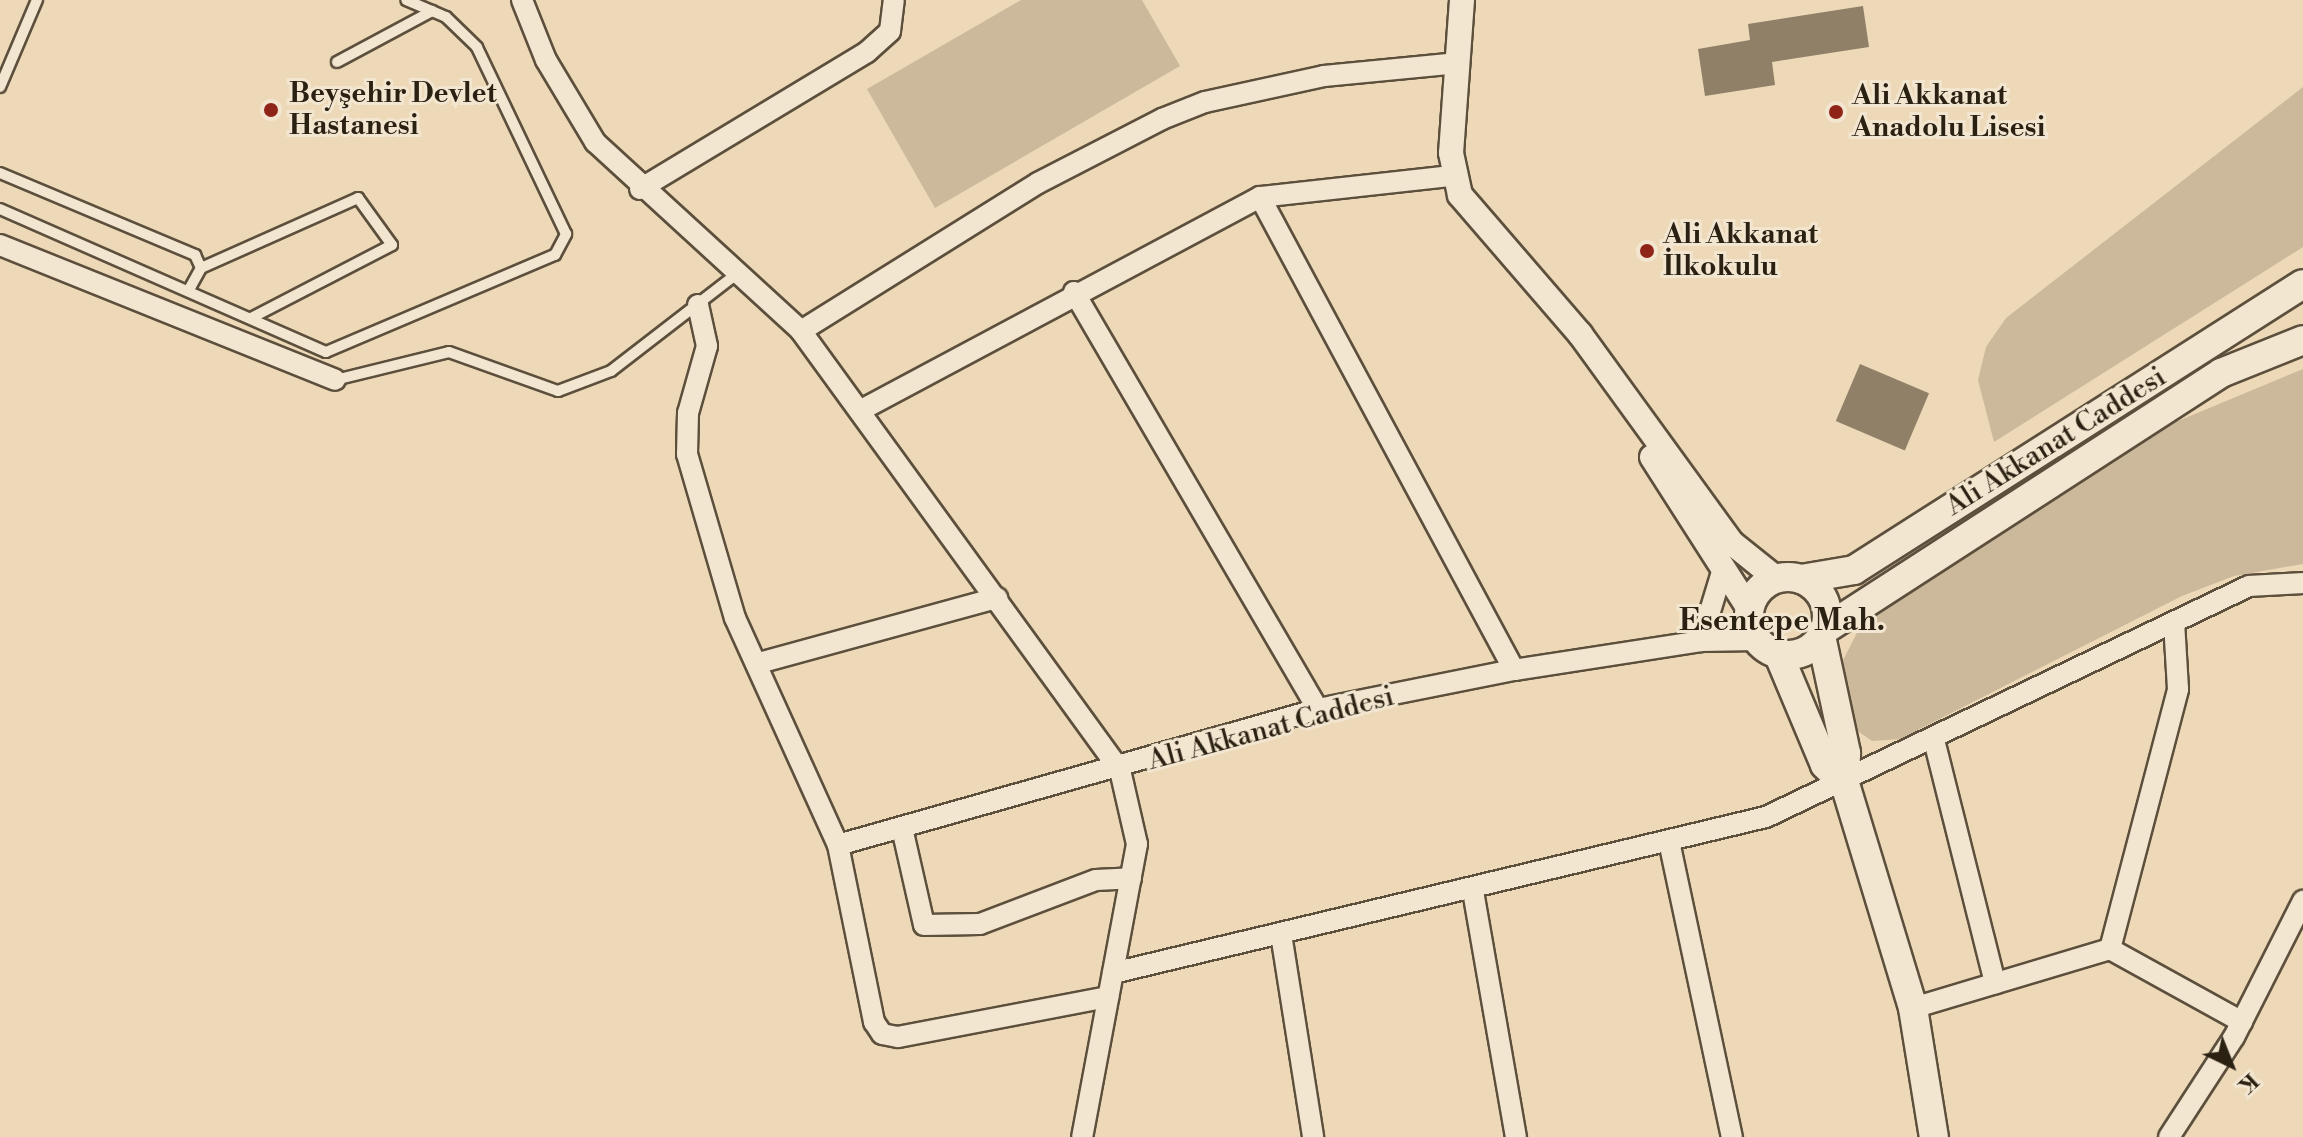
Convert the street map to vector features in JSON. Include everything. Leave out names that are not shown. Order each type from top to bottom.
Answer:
[{"type":"main road","name":"Ali Akkanat Caddesi","points":[[1789,579],[1854,570],[2303,284]]},
{"type":"main road","name":"Ali Akkanat Caddesi","points":[[1823,633],[2221,373],[2303,340]]},
{"type":"main road","points":[[1845,784],[1825,765],[1750,610],[1761,588],[1789,579],[1824,599],[1823,633],[1846,753],[1845,784],[1913,1008],[1934,1137]]},
{"type":"main road","points":[[1768,646],[1802,651],[1823,633]]},
{"type":"street","points":[[522,0],[566,97],[595,142],[640,189],[741,271],[801,331],[863,409],[1120,770],[1137,844],[1082,1137]]},
{"type":"street","points":[[640,189],[867,52],[890,31],[894,0]]},
{"type":"street","points":[[1462,0],[1451,176],[1580,334],[1732,543],[1789,579]]},
{"type":"street","points":[[801,331],[1038,183],[1162,119],[1205,102],[1324,76],[1458,63]]},
{"type":"street","points":[[863,409],[1074,292],[1260,197],[1451,176]]},
{"type":"street","points":[[1260,197],[1514,670]]},
{"type":"street","points":[[0,245],[335,380]]},
{"type":"street","points":[[1074,292],[1318,709]]},
{"type":"street","points":[[698,305],[707,346],[688,413],[687,454],[735,618],[759,663],[838,845],[882,1034],[898,1037],[1108,997]]},
{"type":"street","points":[[1580,334],[1722,572],[1750,610]]},
{"type":"street","points":[[1701,641],[1722,572]]},
{"type":"street","points":[[1113,973],[1670,846],[1845,784],[2249,586],[2303,583]]},
{"type":"street","points":[[759,663],[997,598]]},
{"type":"street","points":[[2110,949],[2178,689],[2174,622]]},
{"type":"street","name":"Ali Akkanat Caddesi","points":[[838,845],[1120,770],[1318,709],[1514,670],[1701,641],[1768,646]]},
{"type":"street","points":[[1934,740],[1995,983]]},
{"type":"street","points":[[902,828],[924,925],[980,924],[1096,880],[1131,878]]},
{"type":"street","points":[[1670,846],[1732,1137]]},
{"type":"street","points":[[1473,891],[1516,1137]]},
{"type":"street","points":[[2169,1137],[2242,1022],[2303,901]]},
{"type":"street","points":[[1281,934],[1313,1137]]},
{"type":"street","points":[[1913,1008],[2110,949],[2242,1022]]},
{"type":"lane","points":[[0,87],[37,0]]},
{"type":"lane","points":[[0,209],[251,318],[338,350],[555,255],[566,244],[477,47],[432,11],[406,0]]},
{"type":"lane","points":[[337,62],[432,11]]},
{"type":"lane","points":[[0,173],[195,255],[201,268]]},
{"type":"lane","points":[[188,291],[201,268],[358,198],[392,245],[251,318]]},
{"type":"lane","points":[[335,380],[449,352],[558,391],[611,371],[741,271]]},
{"type":"shaded area","points":[[1021,0],[1142,0],[1180,66],[935,208],[867,89]]},
{"type":"shaded area","points":[[2303,87],[2303,247],[1994,442],[1978,380],[1986,347],[2006,318]]},
{"type":"shaded area","points":[[2303,369],[2303,564],[2234,576],[2182,596],[1900,739],[1872,741],[1852,727],[1837,672],[1863,621],[2166,426]]},
{"type":"building","points":[[1863,6],[1869,47],[1772,62],[1775,85],[1705,96],[1698,49],[1750,40],[1748,24]]},
{"type":"building","points":[[1860,364],[1929,393],[1905,450],[1836,421]]},
{"type":"place","name":"Beyşehir Devlet Hastanesi","points":[[271,110]]},
{"type":"place","name":"Ali Akkanat Anadolu Lisesi","points":[[1836,112]]},
{"type":"place","name":"Ali Akkanat İlkokulu","points":[[1647,251]]},
{"type":"district","name":"Esentepe Mah.","points":[[1782,621]]}]
